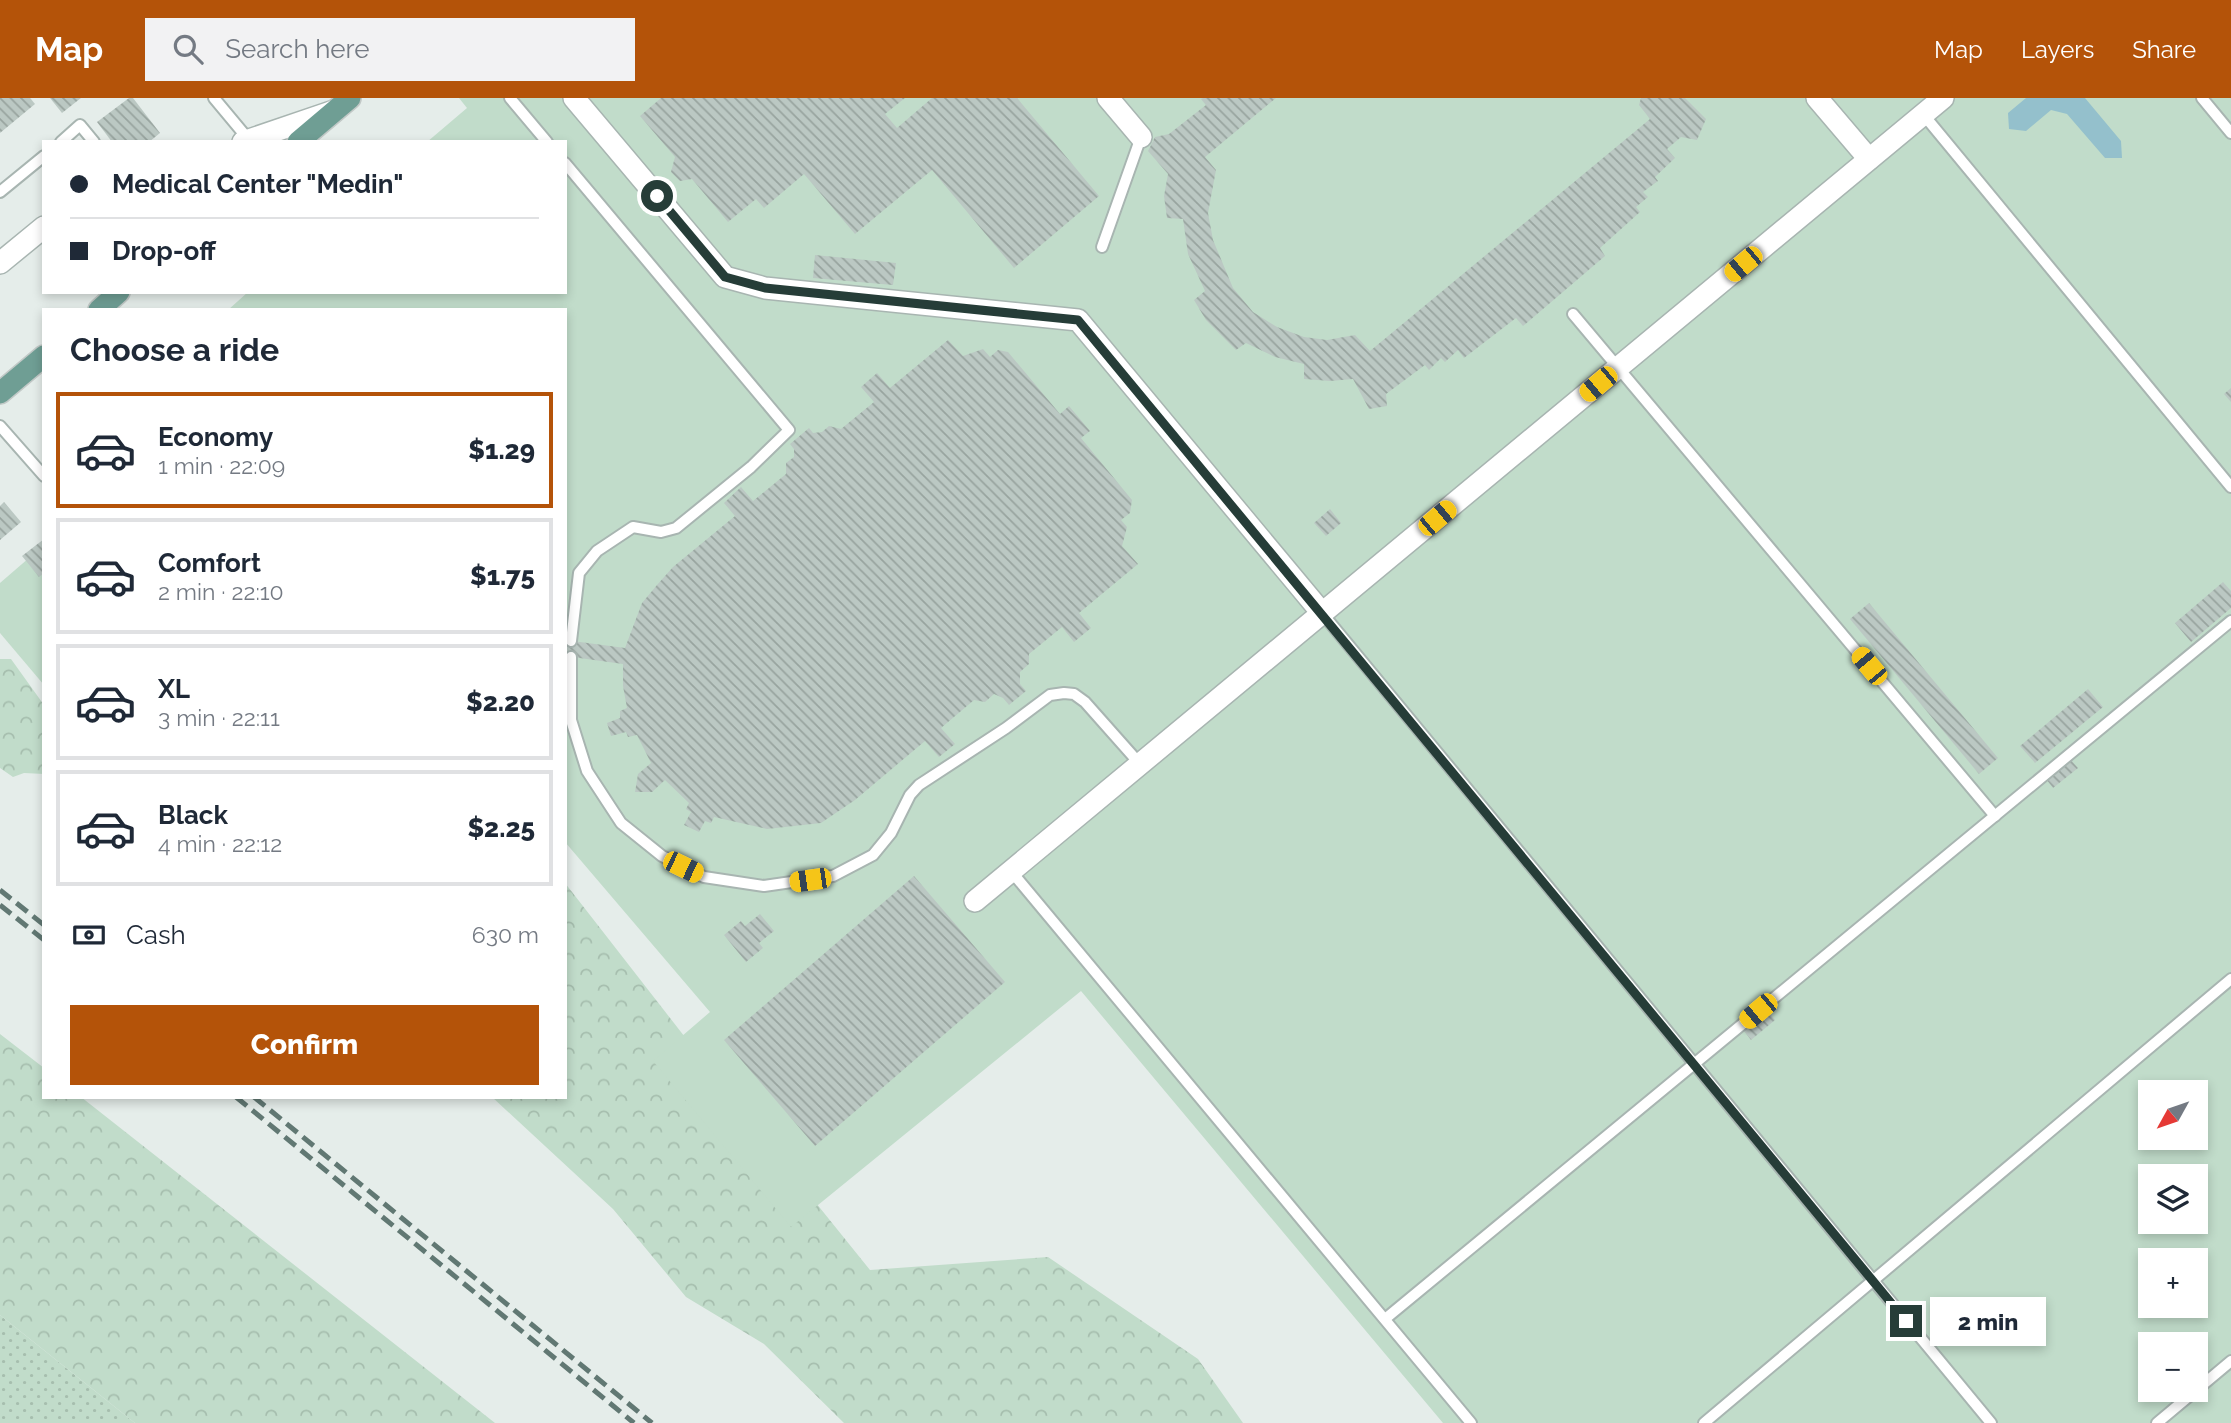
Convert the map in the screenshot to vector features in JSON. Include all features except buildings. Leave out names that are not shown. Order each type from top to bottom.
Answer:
[{"type":"main road","points":[[300,140],[343,104]]},
{"type":"main road","points":[[101,308],[117,294]]},
{"type":"main road","points":[[0,393],[42,358]]},
{"type":"street","points":[[574,98],[725,277],[765,288],[1078,320],[1322,613]]},
{"type":"street","points":[[1108,98],[1141,137]]},
{"type":"street","points":[[1817,98],[1869,159]]},
{"type":"street","points":[[975,901],[1943,98]]},
{"type":"street","points":[[249,140],[343,104]]},
{"type":"street","points":[[1,261],[42,229]]},
{"type":"lane","points":[[214,98],[245,140]]},
{"type":"lane","points":[[510,98],[545,140]]},
{"type":"lane","points":[[2202,98],[2231,133]]},
{"type":"lane","points":[[1923,114],[2231,487]]},
{"type":"lane","points":[[63,140],[80,125],[92,140]]},
{"type":"lane","points":[[1102,247],[1141,137]]},
{"type":"lane","points":[[0,192],[42,158]]},
{"type":"lane","points":[[567,165],[789,429],[751,467],[676,528],[661,532],[633,527],[597,551],[579,573],[570,641]]},
{"type":"lane","points":[[1573,314],[1995,816]]},
{"type":"lane","points":[[0,426],[42,474]]},
{"type":"lane","points":[[1322,613],[1990,1423]]},
{"type":"lane","points":[[1385,1320],[2231,621]]},
{"type":"lane","points":[[571,657],[571,720],[587,771],[621,823],[662,856],[704,877],[764,886],[833,876],[873,855],[891,833],[910,796],[919,785],[1006,728],[1050,695],[1074,694],[1085,702],[1140,764]]},
{"type":"lane","points":[[1011,871],[1471,1423]]},
{"type":"lane","points":[[1704,1423],[2231,979]]},
{"type":"lane","points":[[2157,1423],[2231,1361]]},
{"type":"green space","points":[[459,98],[2231,98],[2231,1423],[1443,1423],[1081,991],[791,1227],[653,1061],[710,1012],[567,844],[567,308],[230,308],[246,294],[567,294],[567,140],[429,140],[467,108]]},
{"type":"green space","points":[[42,547],[42,683],[0,633],[0,583]]},
{"type":"green space","points":[[0,659],[11,659],[42,702],[42,774],[24,773],[13,777],[0,768]]},
{"type":"green space","points":[[567,886],[870,1270],[1048,1257],[1198,1359],[1243,1423],[844,1423],[764,1344],[686,1297],[613,1209],[494,1099],[567,1099]]},
{"type":"green space","points":[[0,1034],[42,1066],[42,1099],[84,1099],[495,1423],[135,1423],[0,1315]]},
{"type":"green space","points":[[0,1315],[135,1423],[0,1423]]},
{"type":"water","points":[[2026,98],[2085,98],[2121,141],[2122,158],[2105,158],[2067,114],[2051,110],[2026,131],[2009,129],[2008,113]]},
{"type":"railway","points":[[0,890],[42,923]]},
{"type":"railway","points":[[0,905],[42,938]]},
{"type":"railway","points":[[238,1099],[634,1423]]},
{"type":"railway","points":[[256,1099],[652,1423]]},
{"type":"route","points":[[657,196],[725,277],[765,288],[1078,320],[1906,1321]]}]
